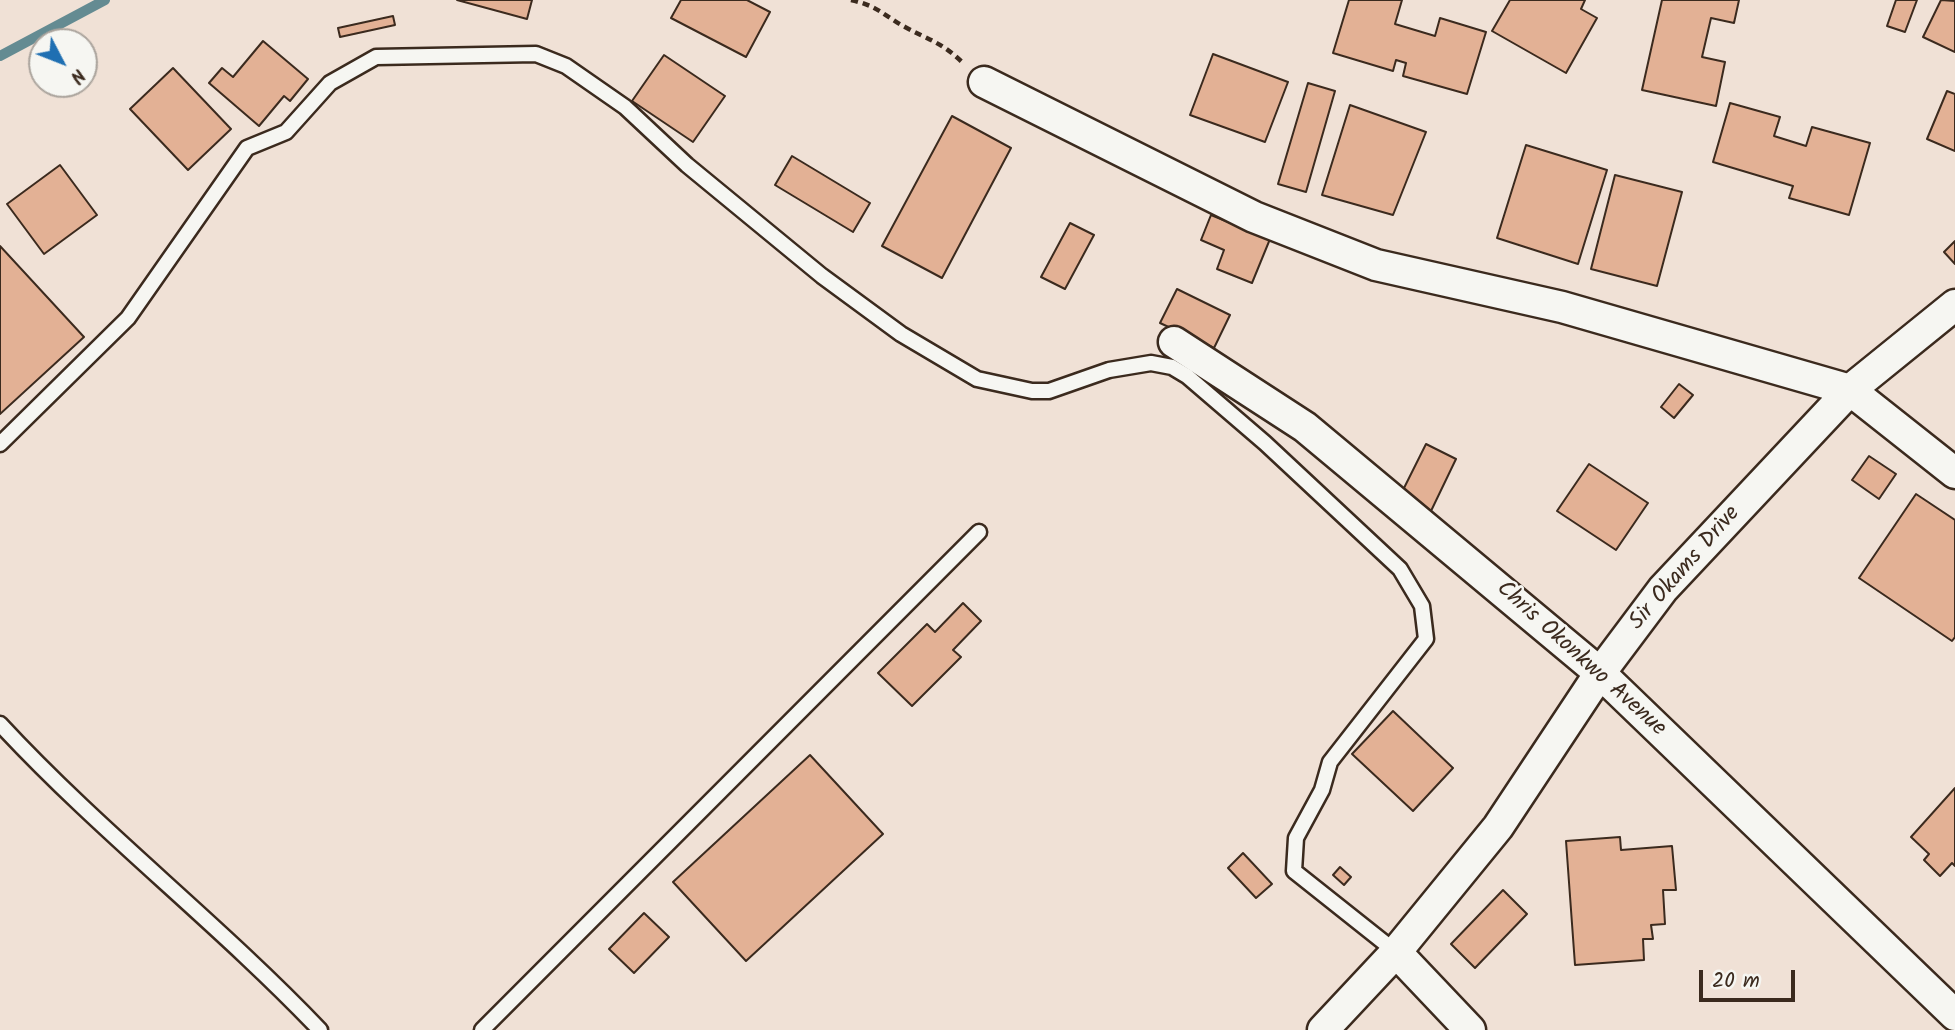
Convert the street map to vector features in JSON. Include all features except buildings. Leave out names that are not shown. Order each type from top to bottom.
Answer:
[{"type":"street","points":[[984,82],[1254,217],[1376,265],[1562,307],[1850,390],[1955,473]]},
{"type":"street","name":"Sir Okams Drive","points":[[1323,1030],[1396,952],[1498,827],[1600,673],[1663,589],[1850,390],[1955,305]]},
{"type":"street","name":"Chris Okonkwo Avenue","points":[[1174,342],[1305,427],[1600,673],[1955,1015]]},
{"type":"street","points":[[1396,952],[1470,1030]]},
{"type":"lane","points":[[0,444],[128,318],[247,148],[286,132],[330,83],[376,57],[536,54],[566,66],[625,107],[687,164],[822,276],[901,334],[977,379],[1049,391],[1109,370],[1151,363],[1180,372],[1265,443],[1400,569],[1422,606],[1426,639],[1330,762],[1322,790],[1296,838],[1294,871],[1396,952]]},
{"type":"lane","points":[[482,1030],[979,532]]},
{"type":"lane","points":[[0,724],[48,776],[220,932],[320,1030]]},
{"type":"path","points":[[852,0],[873,5],[905,27],[940,42],[984,82]]},
{"type":"waterway","points":[[0,56],[105,0]]}]
